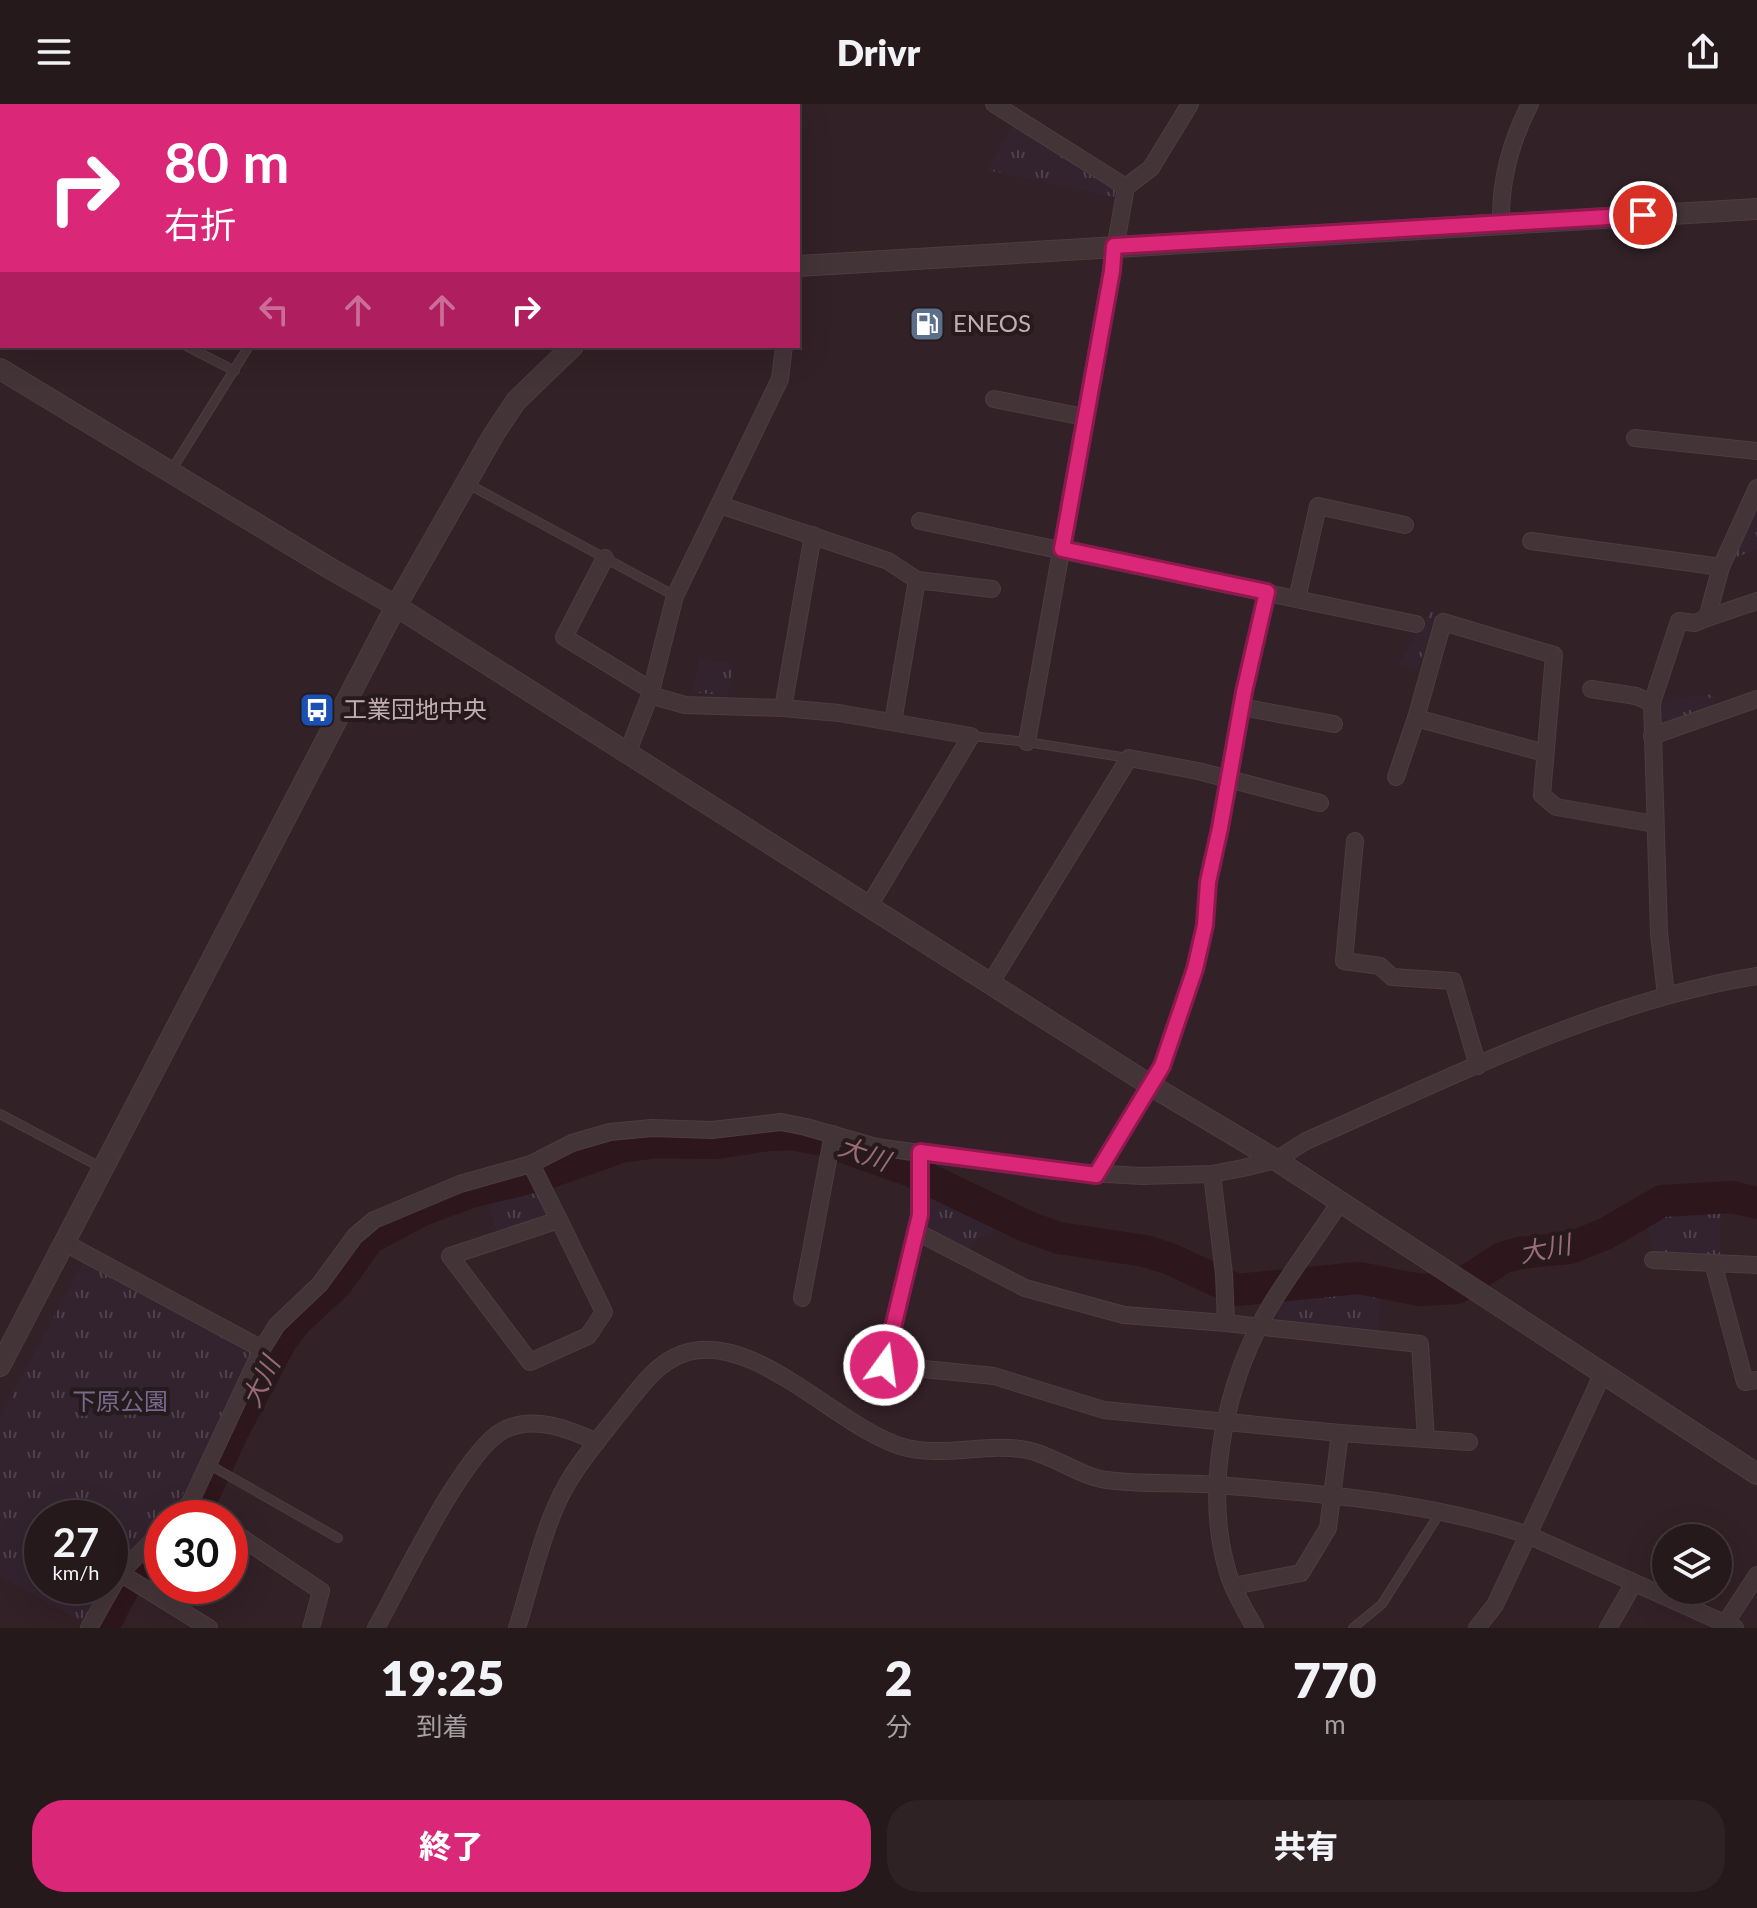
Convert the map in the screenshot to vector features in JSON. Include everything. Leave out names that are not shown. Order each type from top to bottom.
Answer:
[{"type":"street","points":[[994,104],[1126,187]]},
{"type":"street","points":[[1027,742],[1126,187],[1151,168],[1190,104]]},
{"type":"street","points":[[1501,223],[1500,195],[1515,133],[1530,104]]},
{"type":"street","points":[[800,266],[1757,209]]},
{"type":"street","points":[[0,1366],[396,606],[516,401],[571,348]]},
{"type":"street","points":[[627,754],[650,692],[675,596],[780,379],[784,348]]},
{"type":"street","points":[[0,369],[396,606],[1150,1085],[1276,1160],[1757,1474]]},
{"type":"street","points":[[994,399],[1084,417]]},
{"type":"street","points":[[1635,438],[1757,451]]},
{"type":"street","points":[[1707,618],[1721,567],[1757,488]]},
{"type":"street","points":[[720,505],[888,561],[917,580],[992,589]]},
{"type":"street","points":[[1297,599],[1318,506],[1405,525]]},
{"type":"street","points":[[920,521],[1416,624]]},
{"type":"street","points":[[783,708],[813,535]]},
{"type":"street","points":[[1531,541],[1721,567]]},
{"type":"street","points":[[605,558],[564,637],[650,692],[685,705],[839,713],[971,736],[869,906]]},
{"type":"street","points":[[893,722],[917,580]]},
{"type":"street","points":[[1666,995],[1659,933],[1652,703],[1679,621],[1695,623],[1757,601]]},
{"type":"street","points":[[1396,777],[1443,622],[1554,655],[1542,795],[1556,807],[1655,824]]},
{"type":"street","points":[[1591,689],[1636,696],[1652,703]]},
{"type":"street","points":[[1652,736],[1757,699]]},
{"type":"street","points":[[1241,707],[1334,724]]},
{"type":"street","points":[[1416,718],[1545,753]]},
{"type":"street","points":[[990,984],[1129,758],[1229,779],[1320,803]]},
{"type":"street","points":[[1355,841],[1344,961],[1380,966],[1392,977],[1453,981],[1478,1066]]},
{"type":"street","points":[[192,1500],[262,1349],[277,1325],[320,1284],[355,1236],[374,1220],[460,1184],[531,1165],[572,1143],[652,1128],[712,1130],[781,1122],[920,1158],[1096,1175],[1212,1174],[1276,1160],[1306,1141],[1548,1035],[1666,995],[1757,976]]},
{"type":"street","points":[[802,1298],[833,1134]]},
{"type":"street","points":[[920,1158],[920,1215],[884,1365],[994,1376],[1104,1410],[1469,1442]]},
{"type":"street","points":[[531,1165],[544,1189],[604,1312],[588,1336],[530,1362],[450,1256],[559,1220]]},
{"type":"street","points":[[1212,1174],[1224,1274],[1225,1316]]},
{"type":"street","points":[[1255,1628],[1233,1586],[1224,1558],[1216,1508],[1216,1485],[1226,1420],[1235,1385],[1272,1303],[1340,1202]]},
{"type":"street","points":[[917,1232],[1025,1288],[1124,1315],[1225,1316],[1259,1328],[1420,1344],[1426,1439]]},
{"type":"street","points":[[65,1243],[262,1349]]},
{"type":"street","points":[[1653,1260],[1757,1265]]},
{"type":"street","points":[[1713,1263],[1745,1382],[1757,1380]]},
{"type":"street","points":[[517,1628],[553,1513],[566,1486],[644,1382],[665,1362],[704,1349],[744,1355],[866,1430],[902,1446],[925,1451],[1027,1450],[1105,1480],[1216,1485],[1441,1511],[1528,1535],[1730,1626],[1757,1575]]},
{"type":"street","points":[[1477,1628],[1495,1605],[1602,1375]]},
{"type":"street","points":[[376,1628],[447,1499],[479,1452],[502,1431],[521,1425],[544,1424],[569,1429],[597,1442]]},
{"type":"street","points":[[1233,1586],[1301,1573],[1328,1528],[1340,1433]]},
{"type":"street","points":[[248,1542],[321,1591],[311,1628]]},
{"type":"street","points":[[128,1565],[144,1549]]},
{"type":"street","points":[[128,1578],[209,1628]]},
{"type":"street","points":[[1608,1628],[1634,1583]]},
{"type":"street","points":[[89,1628],[103,1604]]},
{"type":"lane","points":[[190,348],[235,371]]},
{"type":"lane","points":[[171,472],[248,348]]},
{"type":"lane","points":[[466,483],[675,596]]},
{"type":"lane","points":[[1096,1175],[1162,1066],[1195,969],[1241,707],[1267,592]]},
{"type":"lane","points":[[971,736],[1129,758]]},
{"type":"lane","points":[[0,1114],[103,1169]]},
{"type":"lane","points":[[208,1464],[338,1538]]},
{"type":"lane","points":[[1353,1628],[1382,1604],[1441,1511]]},
{"type":"green space","points":[[1015,122],[1116,185],[1114,197],[988,170]]},
{"type":"green space","points":[[1756,507],[1757,550],[1733,558]]},
{"type":"green space","points":[[1431,610],[1436,611],[1417,671],[1399,664]]},
{"type":"green space","points":[[699,659],[733,664],[727,696],[693,692]]},
{"type":"green space","points":[[1713,694],[1714,706],[1657,726],[1660,702]]},
{"type":"green space","points":[[537,1179],[550,1209],[545,1223],[499,1238],[485,1196]]},
{"type":"green space","points":[[923,1180],[1013,1224],[977,1238],[967,1255],[920,1231]]},
{"type":"green space","points":[[1721,1205],[1720,1259],[1654,1252],[1645,1216],[1662,1210]]},
{"type":"green space","name":"下原公園","points":[[84,1261],[252,1353],[196,1474],[179,1500],[144,1500],[144,1533],[128,1551],[128,1500],[24,1500],[24,1589],[0,1576],[0,1418]]},
{"type":"green space","points":[[1359,1281],[1381,1285],[1377,1337],[1285,1327],[1276,1314],[1291,1288]]},
{"type":"green space","name":"下原公園","points":[[51,1604],[96,1604],[85,1623]]},
{"type":"waterway","name":"大川","points":[[201,1500],[233,1431],[282,1339],[297,1320],[337,1283],[369,1238],[422,1210],[471,1192],[545,1174],[621,1147],[657,1142],[717,1143],[791,1134],[823,1140],[911,1171],[1028,1227],[1059,1238],[1145,1251],[1168,1258],[1237,1290],[1359,1278],[1420,1290],[1456,1288],[1502,1258],[1519,1253],[1570,1248],[1605,1234],[1662,1201],[1732,1197],[1757,1203]]},
{"type":"waterway","name":"大川","points":[[103,1628],[121,1593],[144,1560]]},
{"type":"place","name":"ENEOS","points":[[927,324]]},
{"type":"place","name":"工業団地中央","points":[[317,710]]},
{"type":"route","points":[[884,1365],[920,1215],[920,1152],[1096,1175],[1162,1066],[1195,969],[1205,925],[1208,882],[1244,692],[1267,592],[1062,549],[1114,246],[1643,215]]}]
